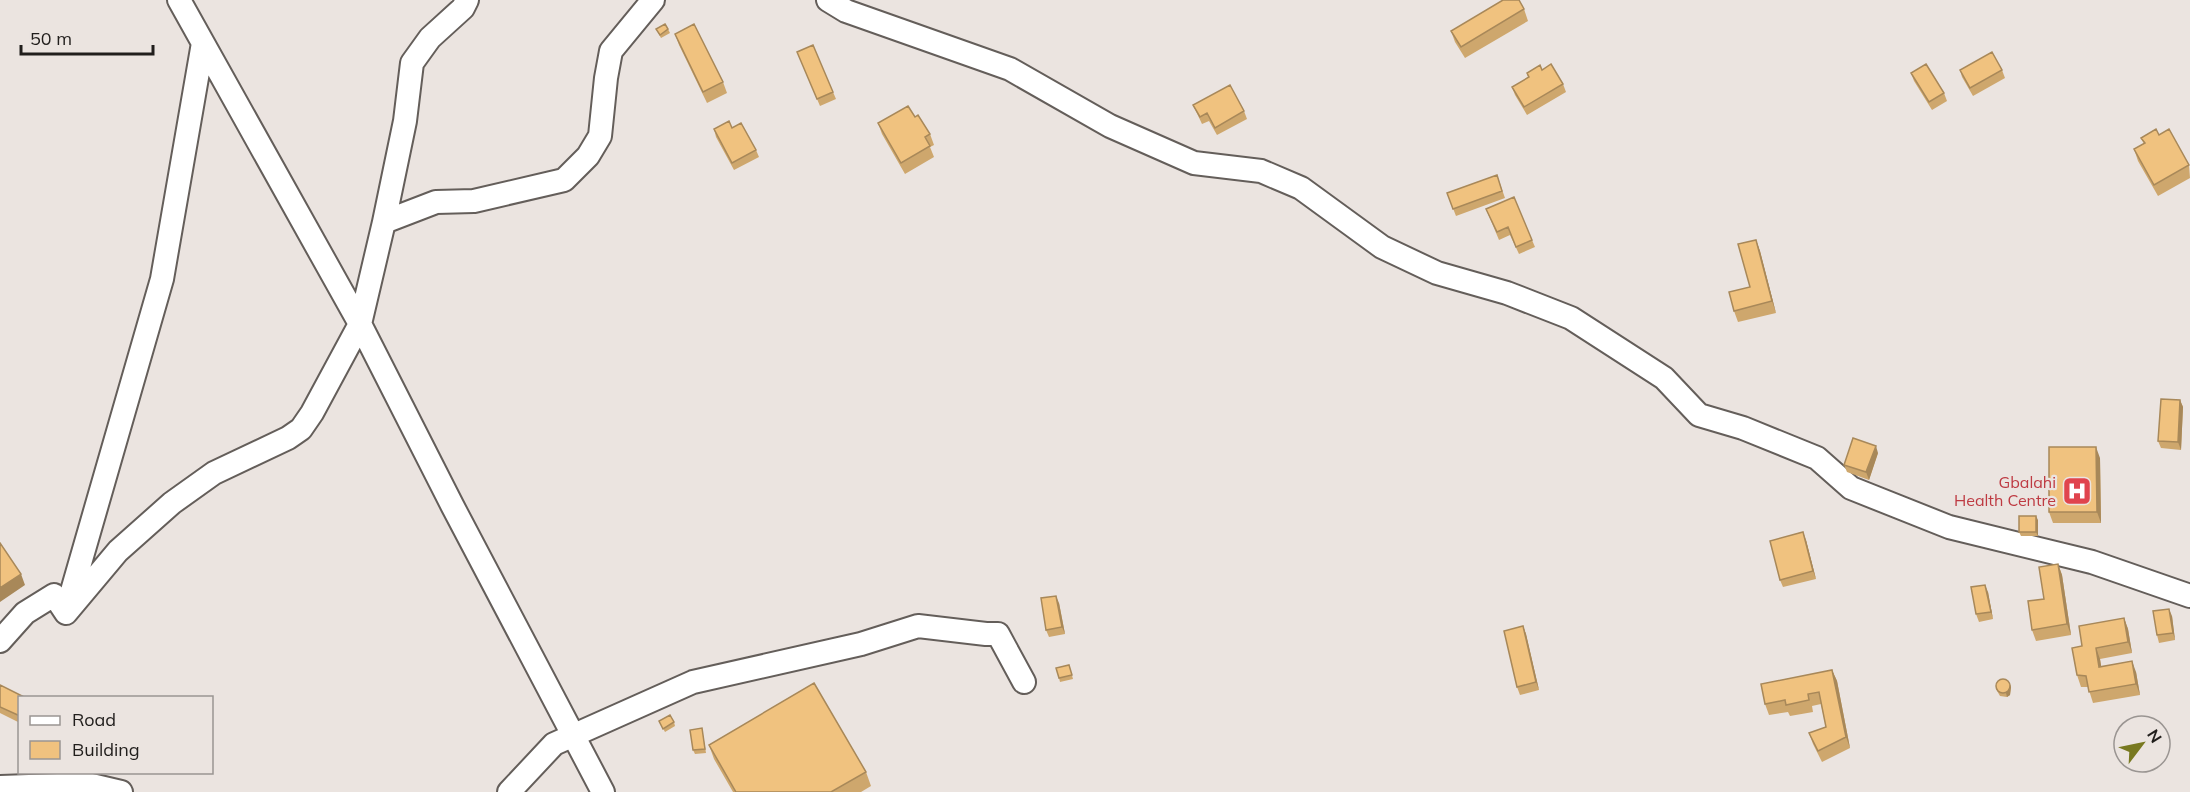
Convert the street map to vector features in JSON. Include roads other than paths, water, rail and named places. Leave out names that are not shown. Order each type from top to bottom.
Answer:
[{"type":"street","points":[[179,0],[360,324],[603,792]]},
{"type":"street","points":[[66,613],[118,551],[172,503],[214,473],[288,438],[301,429],[312,413],[360,324],[405,121],[412,63],[430,38],[463,8],[467,0]]},
{"type":"street","points":[[384,222],[436,202],[474,201],[564,180],[588,156],[600,136],[611,51],[653,0]]},
{"type":"street","points":[[828,0],[846,11],[1010,69],[1110,126],[1194,163],[1261,171],[1301,188],[1382,247],[1437,273],[1507,293],[1570,318],[1664,378],[1699,415],[1743,428],[1817,458],[1851,488],[1949,527],[2092,562],[2190,597]]},
{"type":"street","points":[[66,613],[162,279],[203,43]]},
{"type":"street","points":[[0,641],[25,613],[54,595],[66,613]]},
{"type":"street","points":[[509,792],[554,744],[693,682],[861,644],[918,626],[998,634],[1024,682]]},
{"type":"street","points":[[0,787],[87,784],[121,792]]},
{"type":"place","name":"Gbalahi Health Centre","points":[[2077,491]]}]
